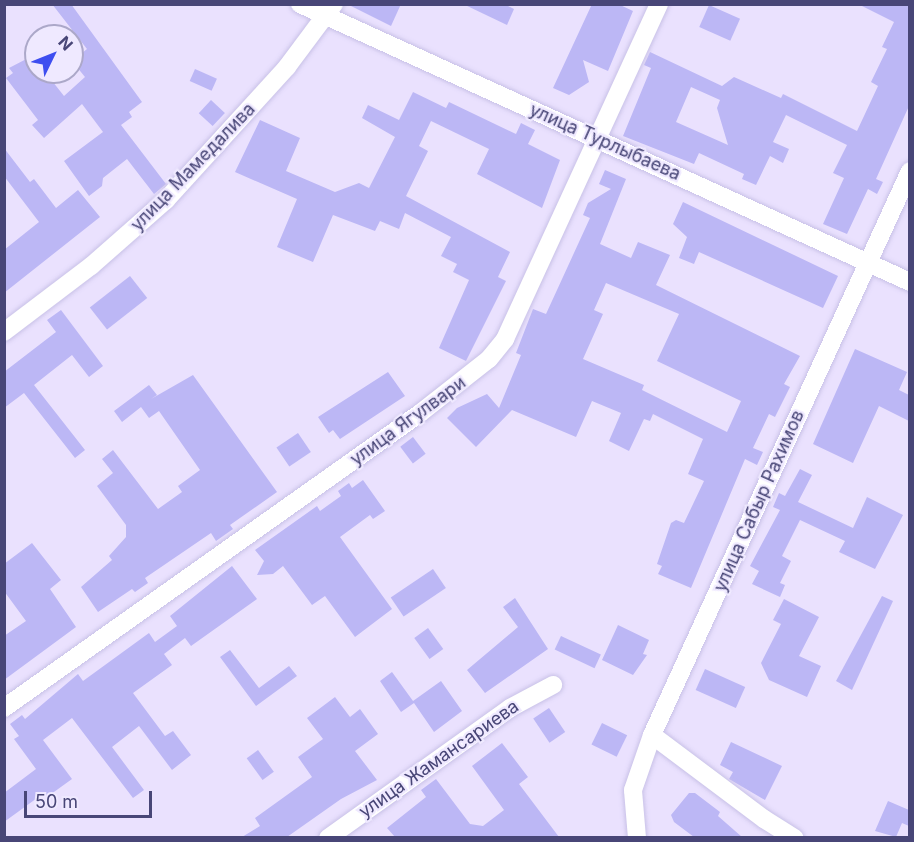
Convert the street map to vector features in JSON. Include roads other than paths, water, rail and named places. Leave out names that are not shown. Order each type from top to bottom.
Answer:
[{"type":"street","name":"улица Турлыбаева","points":[[300,4],[331,11],[597,138],[909,282]]},
{"type":"street","name":"улица Ягулвари","points":[[4,708],[419,414],[489,359],[505,339],[659,4]]},
{"type":"street","name":"улица Мамедалива","points":[[4,332],[91,266],[166,200],[236,127],[331,11]]},
{"type":"street","name":"улица Сабыр Рахимов","points":[[637,837],[633,790],[652,735],[909,171]]},
{"type":"street","name":"улица Жамансариева","points":[[328,837],[510,708],[553,685]]},
{"type":"street","points":[[652,735],[764,819],[795,837]]}]
